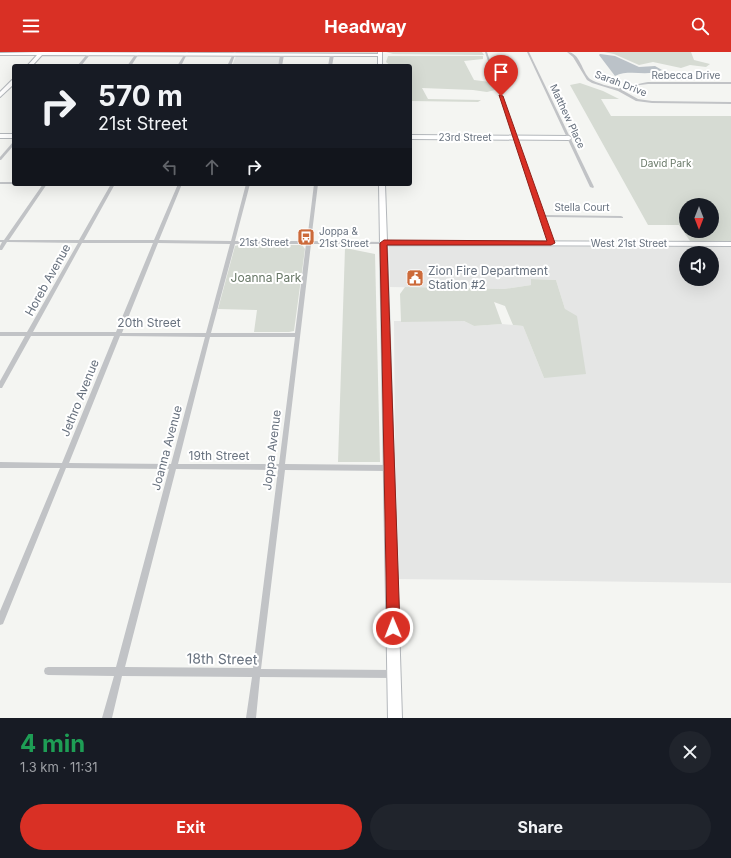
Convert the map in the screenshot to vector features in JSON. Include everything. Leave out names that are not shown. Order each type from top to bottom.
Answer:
[{"type":"street","points":[[486,52],[551,243]]},
{"type":"street","name":"Matthew Place","points":[[528,52],[592,187]]},
{"type":"street","name":"Sarah Drive","points":[[568,52],[574,56],[588,79],[619,90],[636,101],[731,103]]},
{"type":"street","points":[[31,64],[41,53]]},
{"type":"street","points":[[81,64],[90,53]]},
{"type":"street","points":[[130,64],[138,53]]},
{"type":"street","points":[[180,64],[186,53]]},
{"type":"street","points":[[0,54],[234,53],[332,55],[380,53],[380,64]]},
{"type":"street","points":[[230,64],[234,53]]},
{"type":"street","points":[[280,64],[282,55]]},
{"type":"street","points":[[330,64],[332,55]]},
{"type":"street","points":[[1,93],[12,83]]},
{"type":"street","name":"Rebecca Drive","points":[[619,90],[648,83],[731,83]]},
{"type":"street","points":[[0,136],[12,136]]},
{"type":"street","name":"23rd Street","points":[[412,137],[569,138]]},
{"type":"street","points":[[0,159],[12,145]]},
{"type":"street","points":[[0,182],[12,182]]},
{"type":"street","points":[[0,248],[3,241],[44,186]]},
{"type":"street","name":"Horeb Avenue","points":[[0,386],[112,186]]},
{"type":"street","name":"Jethro Avenue","points":[[0,621],[179,186]]},
{"type":"street","name":"Joanna Avenue","points":[[107,718],[247,186]]},
{"type":"street","name":"Joppa Avenue","points":[[251,718],[316,186]]},
{"type":"street","points":[[382,186],[395,718]]},
{"type":"street","name":"Stella Court","points":[[542,216],[622,217]]},
{"type":"street","name":"21st Street","points":[[3,241],[551,243]]},
{"type":"street","name":"West 21st Street","points":[[551,243],[731,244]]},
{"type":"street","name":"20th Street","points":[[0,334],[297,335]]},
{"type":"street","name":"19th Street","points":[[0,465],[389,468]]},
{"type":"street","name":"18th Street","points":[[48,670],[394,674]]},
{"type":"shaded area","points":[[599,55],[615,56],[639,67],[655,66],[662,70],[651,73],[626,73],[615,76]]},
{"type":"shaded area","points":[[236,56],[280,56],[278,64],[233,64]]},
{"type":"shaded area","points":[[389,246],[679,247],[679,286],[719,286],[719,247],[731,247],[731,583],[396,579],[394,321],[464,321],[474,326],[502,324],[523,326],[544,378],[565,309],[556,280],[531,279],[531,285],[504,289],[390,287]]},
{"type":"green space","points":[[0,52],[380,52],[380,55],[0,54]]},
{"type":"green space","points":[[386,52],[482,52],[484,55],[393,54]]},
{"type":"green space","points":[[604,52],[691,52],[694,60],[710,64],[706,67],[690,65],[681,68],[653,62],[639,65],[614,54]]},
{"type":"green space","points":[[388,56],[483,56],[483,59],[464,61],[474,80],[490,82],[495,90],[487,92],[422,88],[428,99],[481,100],[478,102],[412,101],[412,64],[388,64],[386,62]]},
{"type":"green space","name":"David Park","points":[[580,83],[603,91],[619,99],[601,99],[611,116],[731,116],[731,241],[690,241],[688,238],[719,238],[719,198],[679,198],[679,225],[648,225],[570,85]]},
{"type":"green space","name":"Joanna Park","points":[[302,245],[305,249],[294,331],[254,332],[257,310],[218,309],[235,246]]},
{"type":"green space","points":[[345,248],[375,254],[380,462],[338,462]]},
{"type":"green space","points":[[531,279],[556,280],[565,309],[577,316],[586,374],[544,378],[523,326],[513,325],[505,306],[494,302],[502,324],[474,326],[464,321],[401,322],[400,294],[405,287],[504,289],[531,285]]},
{"type":"place","name":"Joppa & 21st Street","points":[[306,237]]},
{"type":"place","name":"Zion Fire Department Station #2","points":[[415,278]]},
{"type":"route","points":[[393,628],[384,243],[551,243],[501,96]]}]
